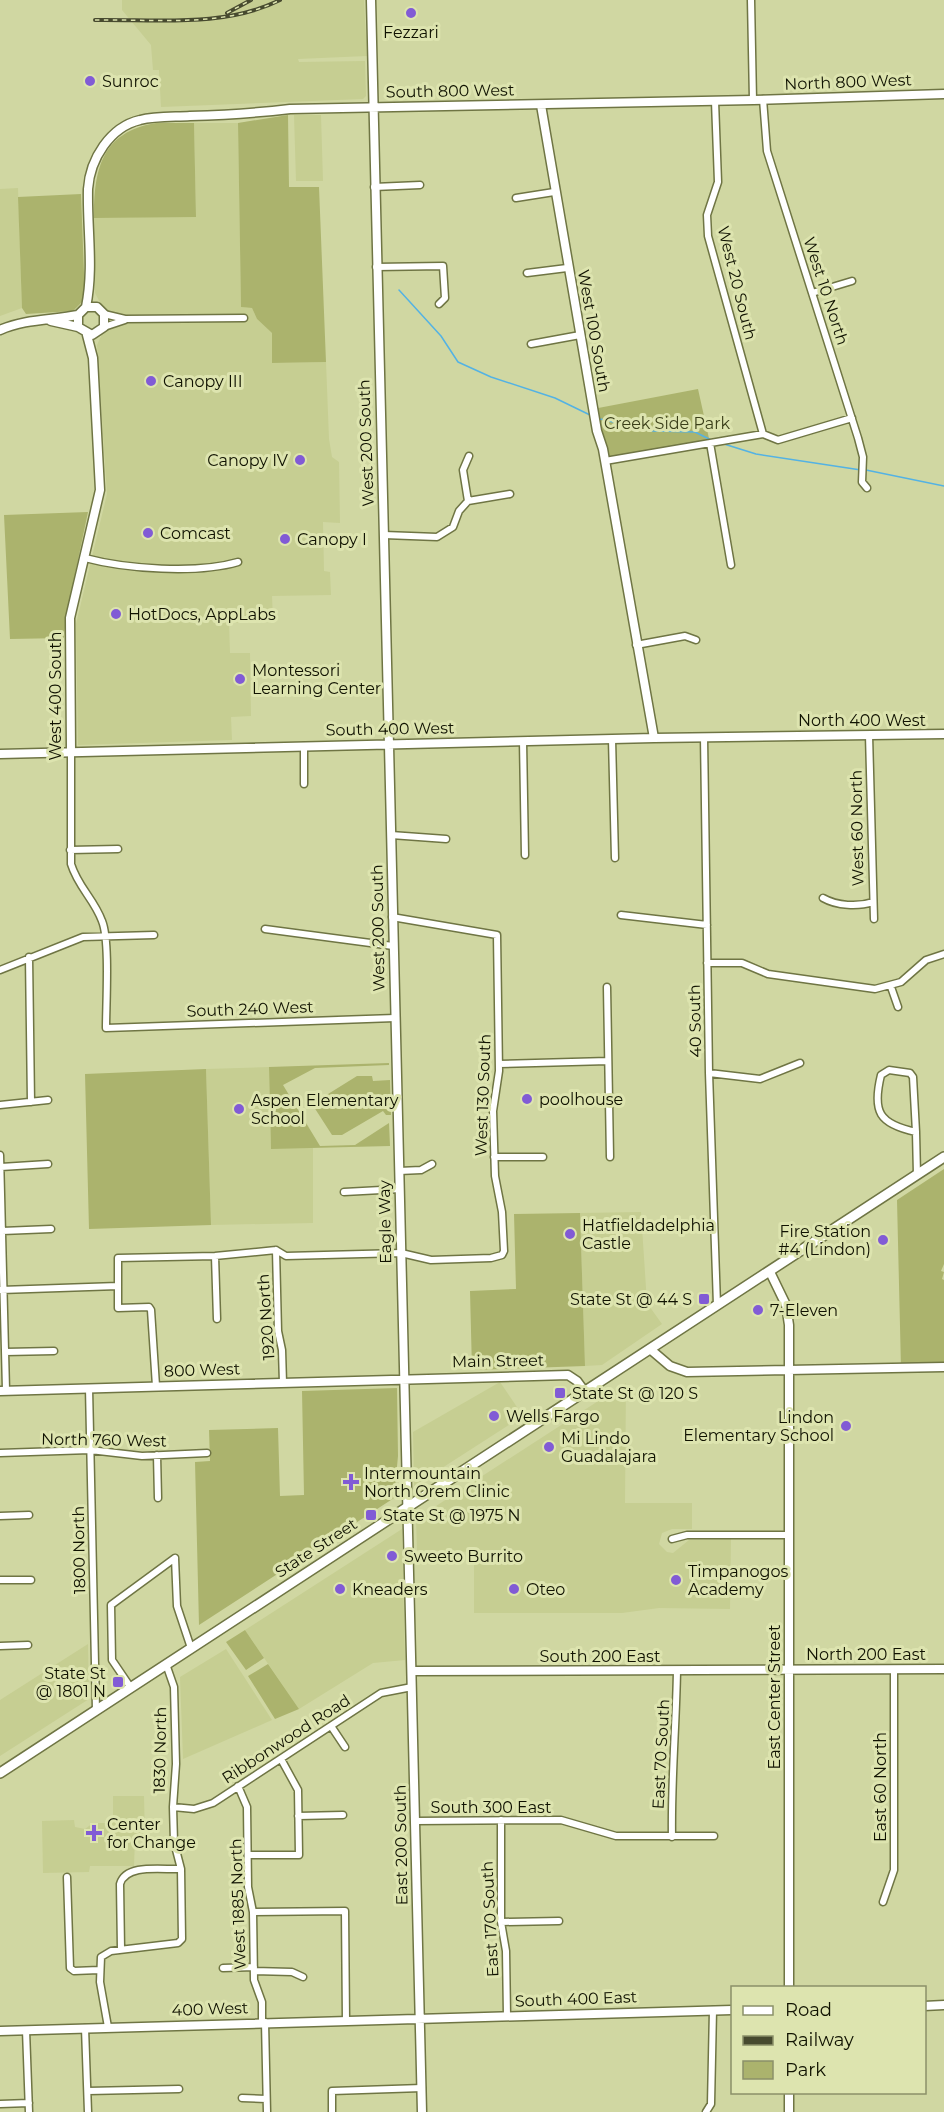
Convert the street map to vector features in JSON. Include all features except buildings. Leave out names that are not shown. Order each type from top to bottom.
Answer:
[{"type":"main road","points":[[917,1175],[944,1157]]},
{"type":"main road","name":"State Street","points":[[0,1773],[917,1175]]},
{"type":"street","name":"West 200 South","points":[[371,0],[396,1064]]},
{"type":"street","name":"West 10 North","points":[[751,0],[758,100],[767,151],[852,418],[863,457],[862,482],[867,488]]},
{"type":"street","name":"North 800 West","points":[[758,100],[944,94]]},
{"type":"street","name":"South 800 West","points":[[90,285],[88,189],[95,158],[108,139],[139,120],[290,109],[373,106],[758,100]]},
{"type":"street","name":"West 20 South","points":[[715,101],[718,182],[707,216],[708,236],[763,434]]},
{"type":"street","name":"West 100 South","points":[[541,105],[567,268],[605,461],[654,738]]},
{"type":"street","points":[[374,187],[420,185]]},
{"type":"street","points":[[516,198],[554,192]]},
{"type":"street","points":[[376,267],[443,266],[445,298],[439,304]]},
{"type":"street","points":[[527,273],[567,268]]},
{"type":"street","points":[[812,293],[852,281]]},
{"type":"street","points":[[90,285],[96,307],[104,314],[125,319],[244,318]]},
{"type":"street","points":[[0,330],[23,322],[51,321],[78,315],[86,307],[90,285]]},
{"type":"street","points":[[86,307],[96,307]]},
{"type":"street","name":"West 400 South","points":[[93,358],[104,314]]},
{"type":"street","points":[[78,315],[78,327]]},
{"type":"street","points":[[51,321],[78,327],[87,335],[125,319]]},
{"type":"street","name":"West 400 South","points":[[87,335],[93,358],[100,490],[70,618],[70,850],[75,879],[97,910],[105,937],[106,1028]]},
{"type":"street","points":[[531,344],[580,335]]},
{"type":"street","points":[[605,461],[763,434],[778,440],[852,418]]},
{"type":"street","points":[[711,443],[731,565]]},
{"type":"street","points":[[468,501],[463,470],[469,456]]},
{"type":"street","points":[[384,535],[437,537],[453,526],[459,512],[468,501],[510,494]]},
{"type":"street","points":[[85,558],[113,566],[141,568],[222,565],[238,562]]},
{"type":"street","points":[[636,645],[685,636],[696,640]]},
{"type":"street","name":"North 400 West","points":[[780,735],[944,734]]},
{"type":"street","name":"South 400 West","points":[[0,754],[780,735]]},
{"type":"street","name":"West 60 North","points":[[869,735],[874,919]]},
{"type":"street","name":"40 South","points":[[704,737],[709,1073],[717,1305]]},
{"type":"street","points":[[612,739],[615,858]]},
{"type":"street","points":[[523,741],[525,855]]},
{"type":"street","points":[[304,746],[304,784]]},
{"type":"street","points":[[391,835],[446,839]]},
{"type":"street","points":[[70,850],[118,849]]},
{"type":"street","points":[[823,898],[831,903],[843,904],[873,902]]},
{"type":"street","points":[[621,915],[707,925]]},
{"type":"street","name":"West 130 South","points":[[392,917],[497,934],[499,1064],[494,1094],[494,1157],[502,1212],[502,1255],[491,1258],[431,1260],[401,1252]]},
{"type":"street","points":[[265,928],[393,946]]},
{"type":"street","points":[[0,970],[83,937],[154,935]]},
{"type":"street","points":[[707,963],[742,963],[768,974],[864,988],[891,987],[908,978],[926,960],[944,954]]},
{"type":"street","points":[[28,957],[31,1102]]},
{"type":"street","points":[[607,987],[610,1157]]},
{"type":"street","points":[[891,987],[898,1007]]},
{"type":"street","name":"South 240 West","points":[[106,1028],[395,1018]]},
{"type":"street","points":[[499,1064],[608,1061]]},
{"type":"street","points":[[709,1073],[760,1079],[800,1063]]},
{"type":"street","name":"Eagle Way","points":[[396,1064],[404,1379]]},
{"type":"street","points":[[916,1132],[887,1123],[880,1115],[879,1084],[884,1071],[910,1073],[914,1077],[916,1132],[917,1175]]},
{"type":"street","points":[[0,1105],[48,1100]]},
{"type":"street","points":[[0,1155],[5,1352],[3,1391]]},
{"type":"street","points":[[494,1157],[543,1157]]},
{"type":"street","points":[[1,1167],[48,1164]]},
{"type":"street","points":[[399,1171],[421,1170],[432,1164]]},
{"type":"street","points":[[344,1192],[399,1189]]},
{"type":"street","points":[[2,1231],[51,1229]]},
{"type":"street","points":[[156,1386],[151,1310],[150,1307],[118,1308],[118,1258],[215,1256],[276,1250],[286,1256],[401,1252]]},
{"type":"street","name":"1920 North","points":[[276,1250],[278,1331],[284,1383]]},
{"type":"street","points":[[215,1256],[217,1319]]},
{"type":"street","name":"East Center Street","points":[[770,1272],[786,1305],[789,1370],[789,1986]]},
{"type":"street","points":[[2,1290],[118,1286]]},
{"type":"street","points":[[650,1349],[670,1366],[687,1372],[944,1367]]},
{"type":"street","points":[[5,1352],[54,1351]]},
{"type":"street","name":"Main Street","points":[[404,1379],[568,1375],[577,1381],[585,1392]]},
{"type":"street","name":"800 West","points":[[3,1391],[404,1379]]},
{"type":"street","name":"East 200 South","points":[[404,1379],[422,2112]]},
{"type":"street","name":"1800 North","points":[[89,1388],[96,1710]]},
{"type":"street","name":"North 760 West","points":[[0,1453],[90,1450],[157,1455],[207,1453]]},
{"type":"street","points":[[157,1455],[158,1498]]},
{"type":"street","points":[[0,1516],[28,1515]]},
{"type":"street","points":[[672,1539],[687,1535],[789,1535]]},
{"type":"street","points":[[130,1688],[112,1660],[111,1605],[175,1558],[177,1606],[191,1648]]},
{"type":"street","points":[[0,1580],[31,1580]]},
{"type":"street","points":[[0,1646],[28,1645]]},
{"type":"street","name":"1830 North","points":[[121,1949],[178,1943],[182,1935],[181,1869],[174,1842],[173,1807],[176,1764],[174,1687],[166,1664]]},
{"type":"street","name":"North 200 East","points":[[789,1669],[944,1669]]},
{"type":"street","name":"South 200 East","points":[[412,1671],[789,1669]]},
{"type":"street","name":"East 60 North","points":[[883,1902],[894,1870],[894,1670]]},
{"type":"street","name":"East 70 South","points":[[672,1837],[671,1777],[676,1742],[677,1671]]},
{"type":"street","name":"Ribbonwood Road","points":[[173,1807],[179,1809],[205,1807],[381,1692],[412,1687]]},
{"type":"street","points":[[332,1726],[345,1748]]},
{"type":"street","points":[[249,1856],[299,1855],[298,1790],[281,1759]]},
{"type":"street","name":"West 1885 North","points":[[238,1786],[247,1807],[248,1887],[253,1912],[254,1969],[262,2002],[267,2112]]},
{"type":"street","points":[[298,1816],[343,1815]]},
{"type":"street","name":"East 170 South","points":[[501,1820],[501,1922],[506,1951],[507,2016]]},
{"type":"street","name":"South 300 East","points":[[416,1821],[561,1820],[616,1836],[714,1836]]},
{"type":"street","points":[[108,2027],[99,1963],[104,1954],[121,1949],[121,1880],[134,1871],[181,1869]]},
{"type":"street","points":[[67,1877],[69,1965],[74,1971],[99,1970]]},
{"type":"street","points":[[253,1912],[345,1911],[346,2021]]},
{"type":"street","points":[[501,1922],[559,1921]]},
{"type":"street","points":[[223,1968],[292,1972],[303,1977]]},
{"type":"street","points":[[926,2006],[944,2005]]},
{"type":"street","points":[[706,2112],[711,2104],[713,2010]]},
{"type":"street","name":"South 400 East","points":[[420,2019],[731,2010]]},
{"type":"street","name":"400 West","points":[[0,2031],[420,2019]]},
{"type":"street","points":[[86,2028],[88,2112]]},
{"type":"street","points":[[26,2030],[29,2112]]},
{"type":"street","points":[[332,2112],[332,2091],[422,2088]]},
{"type":"street","points":[[88,2091],[179,2089]]},
{"type":"street","points":[[789,2094],[789,2112]]},
{"type":"street","points":[[242,2098],[266,2099]]},
{"type":"street","points":[[0,2104],[29,2103]]},
{"type":"shaded area","points":[[122,0],[364,0],[367,56],[298,59],[299,62],[365,61],[366,96],[363,99],[161,107],[159,70],[153,70],[151,45],[122,10]]},
{"type":"shaded area","points":[[294,115],[321,115],[323,181],[296,181]]},
{"type":"shaded area","points":[[194,123],[238,123],[241,307],[252,308],[257,319],[272,333],[272,363],[326,362],[329,439],[332,457],[339,462],[340,523],[323,522],[324,571],[330,572],[331,595],[272,596],[273,621],[229,623],[230,653],[250,653],[251,716],[231,717],[232,740],[78,745],[76,624],[107,494],[97,345],[103,332],[116,325],[116,315],[104,310],[95,293],[94,218],[196,216]]},
{"type":"shaded area","points":[[18,188],[22,308],[0,316],[0,189]]},
{"type":"shaded area","name":"Aspen Elementary School","points":[[269,1067],[271,1148],[313,1148],[313,1223],[211,1225],[206,1069]]},
{"type":"shaded area","points":[[641,1212],[647,1303],[662,1324],[602,1365],[585,1366],[580,1213]]},
{"type":"shaded area","points":[[500,1382],[523,1416],[414,1486],[413,1432]]},
{"type":"shaded area","points":[[626,1383],[625,1503],[692,1503],[692,1529],[672,1529],[662,1533],[659,1544],[667,1552],[673,1553],[689,1540],[731,1539],[730,1609],[659,1608],[622,1613],[474,1613],[474,1552],[417,1550],[416,1519]]},
{"type":"shaded area","points":[[402,1529],[405,1660],[373,1663],[299,1709],[245,1630]]},
{"type":"shaded area","points":[[88,1644],[89,1699],[0,1756],[0,1700]]},
{"type":"shaded area","points":[[226,1649],[272,1720],[183,1759],[180,1677]]},
{"type":"shaded area","name":"Center for Change","points":[[113,1796],[144,1796],[145,1837],[135,1838],[134,1866],[90,1866],[89,1872],[43,1873],[42,1821],[74,1820],[75,1827],[85,1829],[93,1823],[113,1823]]},
{"type":"green space","points":[[288,115],[289,187],[319,187],[326,362],[272,363],[272,333],[257,319],[252,308],[241,307],[238,123]]},
{"type":"green space","points":[[156,123],[194,123],[196,217],[94,218],[96,184],[104,156],[112,144],[123,135]]},
{"type":"green space","points":[[81,194],[85,299],[73,311],[26,314],[22,308],[18,197]]},
{"type":"green space","name":"Creek Side Park","points":[[698,389],[710,443],[605,461],[593,409]]},
{"type":"green space","points":[[88,512],[66,617],[64,638],[10,639],[4,515]]},
{"type":"green space","points":[[389,1063],[389,1065],[315,1068],[283,1085],[320,1146],[355,1145],[389,1123],[390,1146],[271,1149],[269,1067]]},
{"type":"green space","points":[[206,1069],[211,1225],[89,1229],[85,1074]]},
{"type":"green space","points":[[357,1076],[372,1076],[373,1081],[390,1080],[391,1115],[386,1115],[383,1111],[342,1135],[332,1135],[312,1104]]},
{"type":"green space","points":[[944,1169],[944,1264],[941,1271],[944,1272],[942,1279],[944,1280],[944,1367],[901,1368],[897,1200]]},
{"type":"green space","points":[[580,1213],[585,1366],[472,1370],[470,1291],[516,1289],[514,1214]]},
{"type":"green space","points":[[397,1388],[398,1456],[394,1498],[199,1625],[195,1462],[210,1461],[209,1430],[278,1428],[280,1496],[304,1495],[302,1391]]},
{"type":"green space","points":[[245,1630],[264,1658],[246,1670],[226,1642]]},
{"type":"green space","points":[[268,1664],[299,1709],[275,1719],[248,1676]]},
{"type":"waterway","points":[[399,290],[441,336],[458,362],[491,377],[555,398],[590,415]]},
{"type":"waterway","points":[[600,419],[653,431],[695,432],[711,440]]},
{"type":"waterway","points":[[724,444],[756,454],[861,470]]},
{"type":"waterway","points":[[866,470],[944,486]]},
{"type":"railway","points":[[227,13],[251,0]]},
{"type":"railway","points":[[95,20],[166,21],[213,18],[236,15],[280,0]]},
{"type":"place","name":"Fezzari","points":[[411,13]]},
{"type":"place","name":"Sunroc","points":[[90,81]]},
{"type":"place","name":"Canopy III","points":[[151,381]]},
{"type":"place","name":"Canopy IV","points":[[300,460]]},
{"type":"place","name":"Comcast","points":[[148,533]]},
{"type":"place","name":"Canopy I","points":[[285,539]]},
{"type":"place","name":"HotDocs, AppLabs","points":[[116,614]]},
{"type":"place","name":"Montessori Learning Center","points":[[240,679]]},
{"type":"place","name":"poolhouse","points":[[527,1099]]},
{"type":"place","name":"Aspen Elementary School","points":[[239,1109]]},
{"type":"place","name":"Hatfieldadelphia Castle","points":[[570,1234]]},
{"type":"place","name":"Fire Station #4 (Lindon)","points":[[883,1240]]},
{"type":"place","name":"State St @ 44 S","points":[[704,1299]]},
{"type":"place","name":"7-Eleven","points":[[758,1310]]},
{"type":"place","name":"State St @ 120 S","points":[[560,1393]]},
{"type":"place","name":"Wells Fargo","points":[[494,1416]]},
{"type":"place","name":"Lindon Elementary School","points":[[846,1426]]},
{"type":"place","name":"Mi Lindo Guadalajara","points":[[549,1447]]},
{"type":"place","name":"Intermountain North Orem Clinic","points":[[351,1482]]},
{"type":"place","name":"State St @ 1975 N","points":[[371,1515]]},
{"type":"place","name":"Sweeto Burrito","points":[[392,1556]]},
{"type":"place","name":"Timpanogos Academy","points":[[676,1580]]},
{"type":"place","name":"Kneaders","points":[[340,1589]]},
{"type":"place","name":"Oteo","points":[[514,1589]]},
{"type":"place","name":"State St @ 1801 N","points":[[118,1682]]},
{"type":"place","name":"Center for Change","points":[[94,1833]]}]
